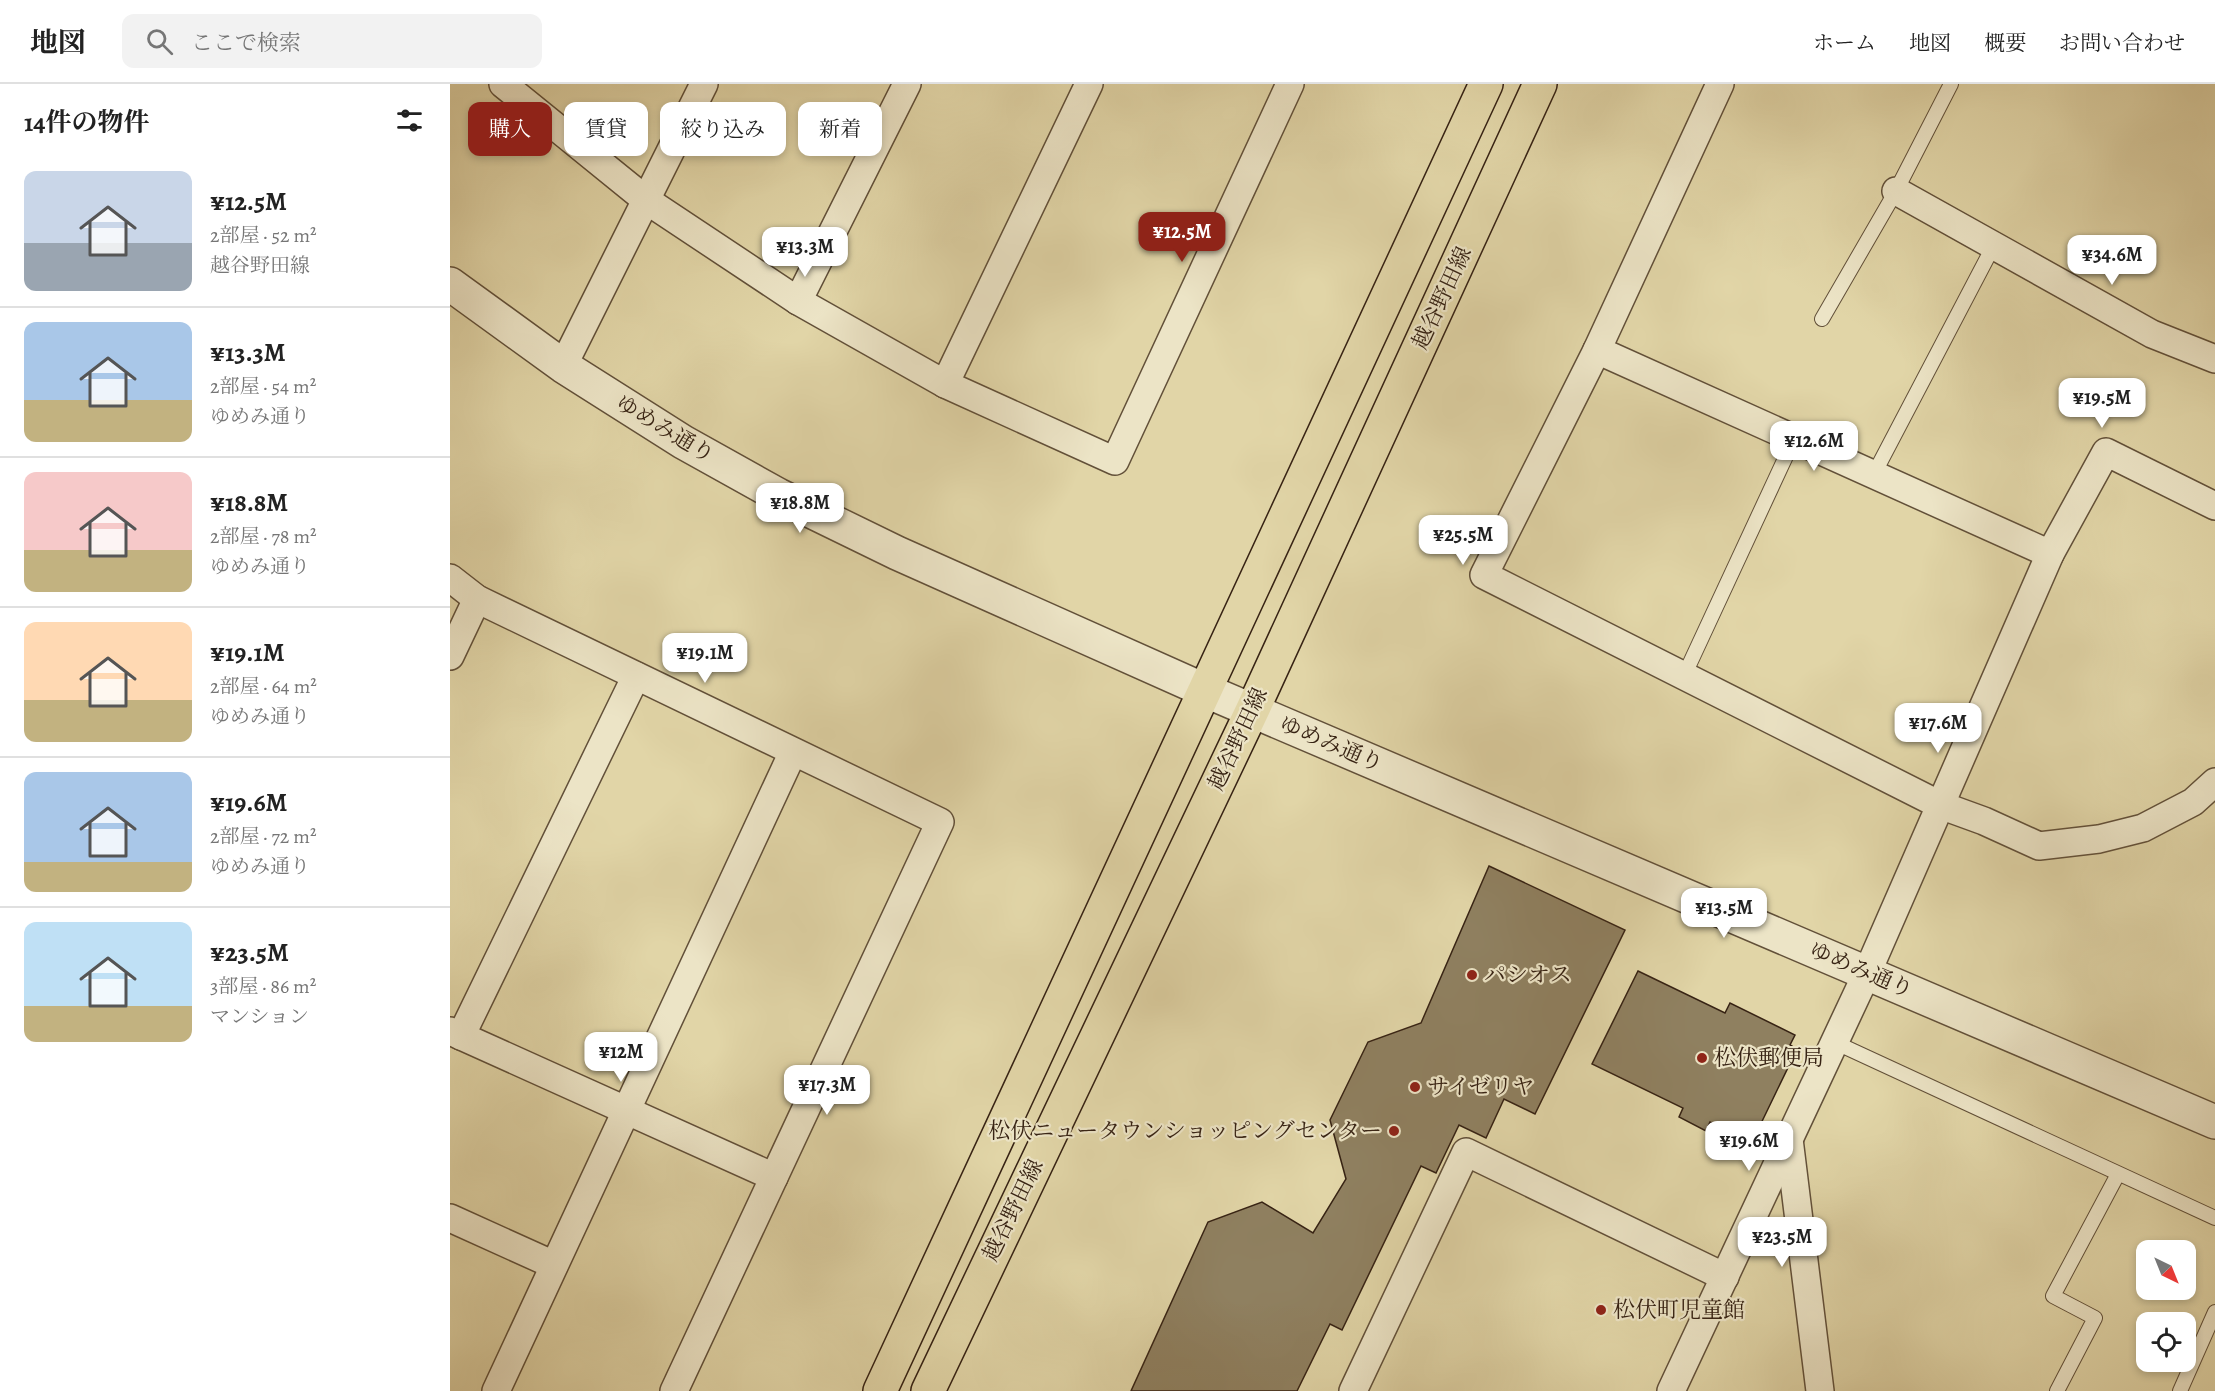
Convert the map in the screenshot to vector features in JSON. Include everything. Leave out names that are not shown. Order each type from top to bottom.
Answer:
[{"type":"main road","name":"越谷野田線","points":[[880,1391],[1486,84]]},
{"type":"main road","name":"越谷野田線","points":[[928,1391],[1252,711],[1540,84]]},
{"type":"street","points":[[502,84],[534,95],[646,200],[798,301],[945,384],[1114,461],[1290,84]]},
{"type":"street","points":[[563,366],[704,84]]},
{"type":"street","points":[[798,301],[907,84]]},
{"type":"street","points":[[945,384],[1089,84]]},
{"type":"street","points":[[1720,84],[1597,350],[1484,575],[1940,806],[1984,821],[2039,846],[2099,839],[2143,828],[2193,802],[2215,782]]},
{"type":"street","points":[[1896,191],[2152,334],[2215,359]]},
{"type":"street","name":"ゆめみ通り","points":[[450,284],[563,366],[683,442],[778,495],[897,554],[1252,711],[2215,1122]]},
{"type":"street","points":[[1597,350],[2050,554]]},
{"type":"street","points":[[1671,1391],[1867,973],[2050,554],[2106,452],[2215,506]]},
{"type":"street","points":[[450,578],[477,599],[940,822],[674,1391]]},
{"type":"street","points":[[450,656],[477,599]]},
{"type":"street","points":[[636,676],[456,1033],[774,1176]]},
{"type":"street","points":[[496,1391],[793,752]]},
{"type":"street","points":[[1789,1139],[1820,1391]]},
{"type":"street","points":[[1353,1391],[1466,1152],[1725,1277]]},
{"type":"street","points":[[450,1218],[554,1265]]},
{"type":"lane","points":[[1822,319],[1896,191],[1951,84]]},
{"type":"lane","points":[[1874,474],[1994,245]]},
{"type":"lane","points":[[1684,676],[1794,439]]},
{"type":"lane","points":[[1834,1042],[2215,1218]]},
{"type":"lane","points":[[2057,1391],[2095,1317],[2054,1296],[2118,1174]]},
{"type":"lane","points":[[2180,1391],[2215,1312]]},
{"type":"building","name":"松伏ニュータウンショッピングセンター","points":[[1489,866],[1625,930],[1535,1114],[1504,1099],[1486,1138],[1459,1125],[1436,1173],[1421,1166],[1342,1330],[1330,1324],[1297,1391],[1131,1391],[1208,1222],[1262,1202],[1313,1233],[1346,1179],[1330,1120],[1368,1042],[1421,1023]]},
{"type":"building","points":[[1638,971],[1725,1013],[1730,1003],[1795,1035],[1790,1045],[1797,1049],[1752,1142],[1710,1122],[1706,1131],[1679,1117],[1683,1108],[1592,1064]]},
{"type":"place","name":"パシオス","points":[[1472,975]]},
{"type":"place","name":"松伏郵便局","points":[[1702,1058]]},
{"type":"place","name":"サイゼリヤ","points":[[1415,1087]]},
{"type":"place","name":"松伏ニュータウンショッピングセンター","points":[[1394,1131]]},
{"type":"place","name":"松伏町児童館","points":[[1601,1310]]}]
